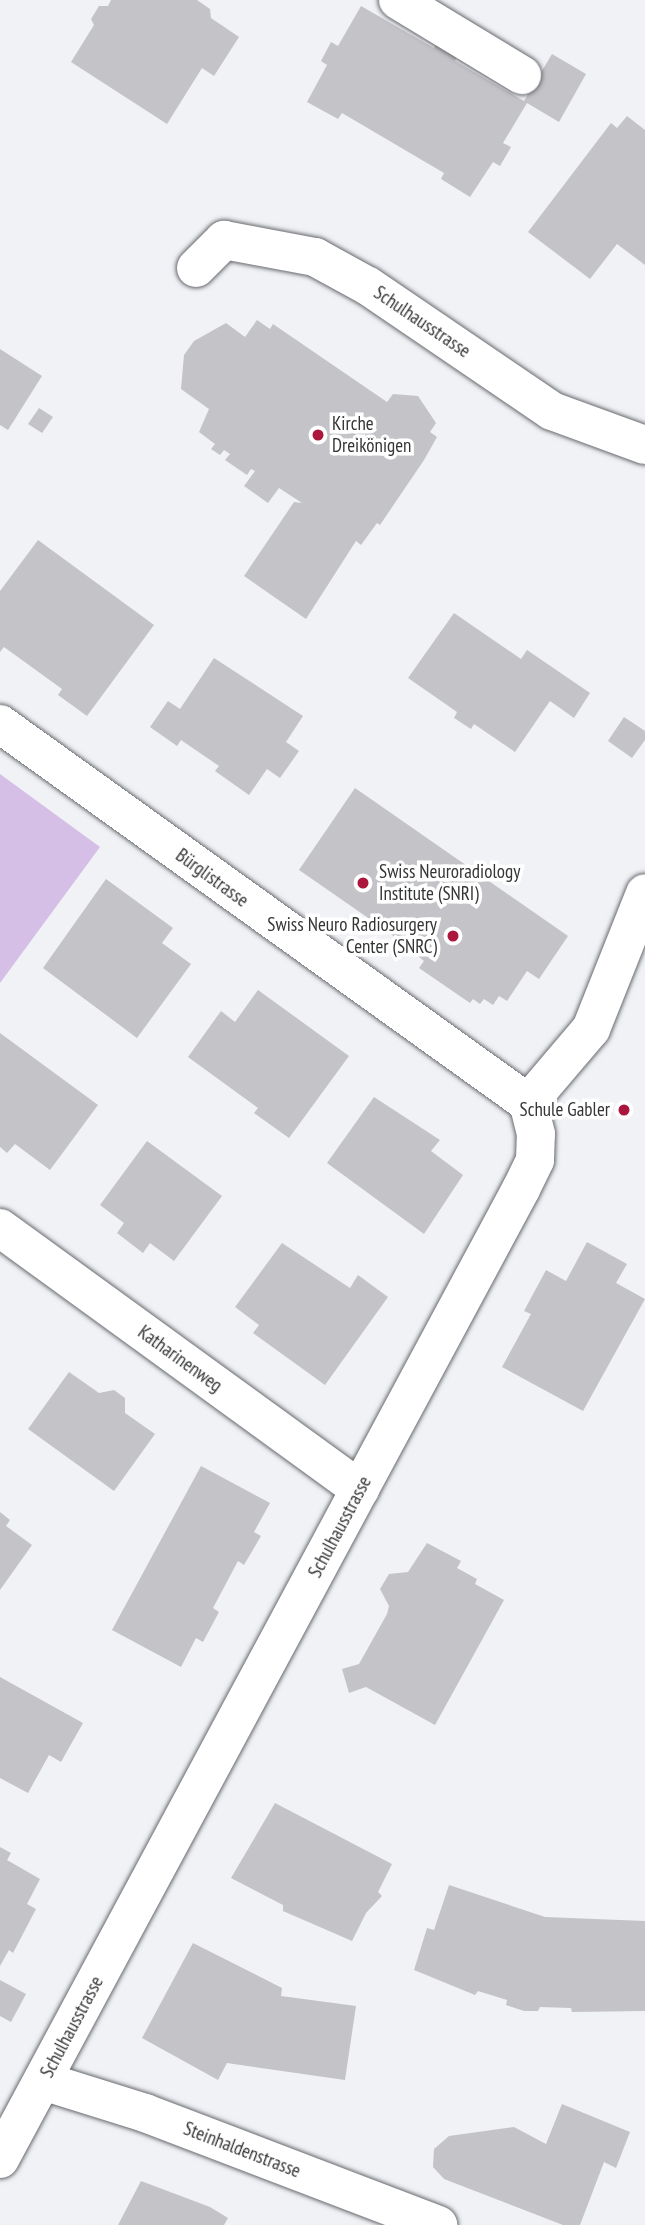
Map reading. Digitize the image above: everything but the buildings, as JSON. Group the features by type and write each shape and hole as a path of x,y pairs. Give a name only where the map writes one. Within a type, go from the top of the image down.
{"street":[{"path":"398,0 522,75"},
{"name":"Schulhausstrasse","path":"196,268 224,240 315,257 368,286 552,411 645,445"},
{"name":"Bürglistrasse","path":"0,724 528,1103"},
{"path":"528,1103 591,1029 645,893"},
{"name":"Schulhausstrasse","path":"0,2160 535,1160 536,1134 528,1103"},
{"name":"Katharinenweg","path":"0,1228 360,1490"},
{"name":"Steinhaldenstrasse","path":"43,2081 145,2113 438,2225"}],"shaded area":[{"path":"0,774 100,847 0,983"}],"place":[{"name":"Kirche Dreikönigen","path":"318,435"},
{"name":"Swiss Neuroradiology Institute (SNRI)","path":"363,883"},
{"name":"Swiss Neuro Radiosurgery Center (SNRC)","path":"453,936"},
{"name":"Schule Gabler","path":"624,1110"}]}
